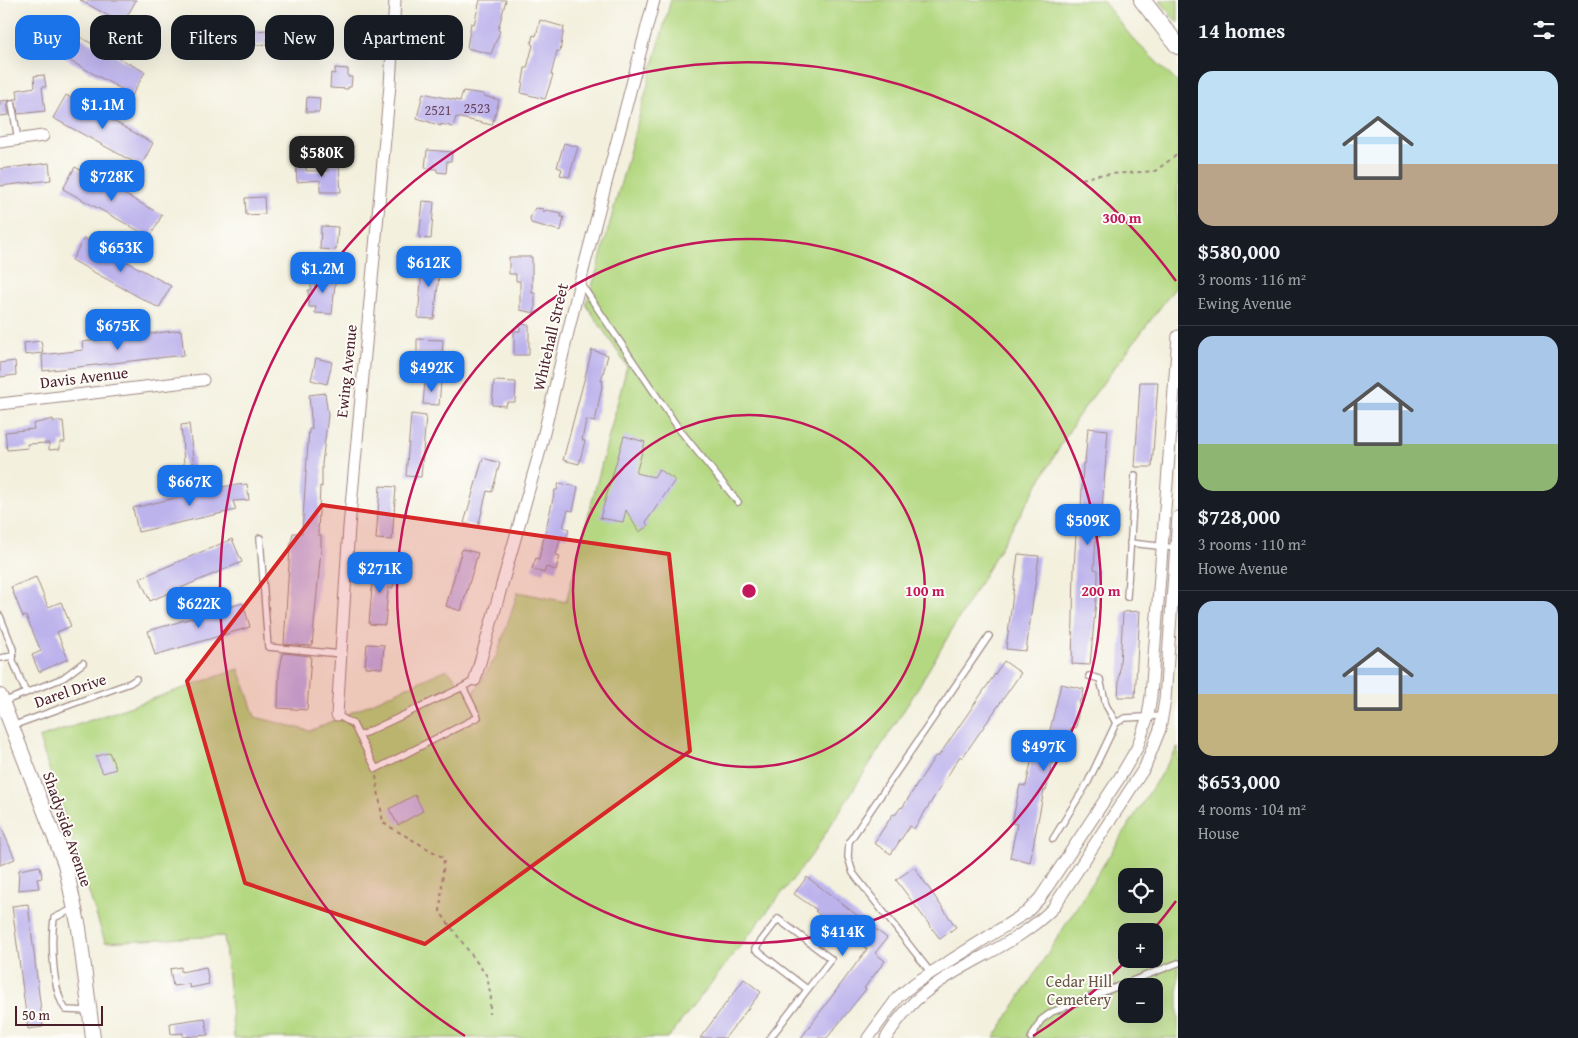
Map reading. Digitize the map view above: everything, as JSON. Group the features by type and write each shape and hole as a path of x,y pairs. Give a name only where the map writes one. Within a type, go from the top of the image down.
{"main road":[{"path":"1142,0 1178,46"}],"street":[{"name":"Ewing Avenue","path":"337,715 350,517 388,114 395,0"},
{"name":"Whitehall Street","path":"475,680 537,463 580,282 654,0"},
{"path":"0,142 43,136"},
{"path":"868,1038 898,997 930,973 1027,912 1040,898 1137,748 1148,716 1178,336"},
{"name":"Davis Avenue","path":"0,404 203,380"},
{"path":"886,1038 911,1005 938,984 1033,926 1053,908 1145,767 1154,747 1162,716 1178,517"},
{"name":"Shadyside Avenue","path":"1,699 65,864 75,908 93,1038"}],"lane":[{"path":"12,104 18,140"},
{"path":"580,282 678,429 738,502"},
{"path":"1127,597 1134,475"},
{"path":"260,538 268,647 341,654"},
{"path":"1130,543 1177,548"},
{"path":"0,616 13,649 12,661 26,693"},
{"path":"938,984 853,873 848,857 849,842 989,636"},
{"path":"0,658 13,656"},
{"path":"1,699 26,693 63,678 83,663"},
{"path":"1089,676 1100,679 1106,704 1116,723"},
{"name":"Darel Drive","path":"12,726 130,683 136,679"},
{"path":"359,736 475,680"},
{"path":"337,715 353,724 376,769 478,717 463,687"},
{"path":"1053,839 1088,782 1116,723 1125,718 1162,716"},
{"path":"75,908 54,918 53,951 60,1002 66,1010 90,1011"},
{"path":"770,1038 831,959 778,919 755,949 807,989"},
{"path":"1032,1038 1041,1020 1052,1012 1178,963"}],"path":[{"path":"1082,179 1097,175 1155,171 1178,154"},
{"path":"376,769 378,794 384,823 444,858 440,912 487,976 491,998 489,1014"}],"highlighted area":[{"path":"322,505 669,554 690,751 425,944 245,883 187,681"}],"green space":[{"path":"671,0 1102,0 1133,39 1178,83 1178,284 1078,416 913,696 811,856 668,1038 234,1038 224,936 105,942 39,738 239,669 255,717 310,731 447,669 472,696 497,655 518,592 566,602 627,366 586,304 596,274"},
{"path":"1159,0 1178,0 1178,23"},
{"name":"Cedar Hill Cemetery","path":"1178,747 1178,1038 994,1038"}],"building":[{"path":"80,0 136,0 128,15 107,15"},
{"path":"480,0 506,0 498,30 500,31 491,54 467,48 471,23 474,24"},
{"path":"540,20 564,27 560,52 557,51 551,75 553,75 545,99 521,93 525,68 527,68 533,45 531,44 533,35 536,36"},
{"path":"265,30 265,44 255,45 255,31"},
{"path":"80,37 90,43 90,60 123,60 145,72 132,95 69,60 80,60"},
{"path":"335,68 348,69 348,77 352,77 351,87 348,87 348,89 330,88 331,73 335,74"},
{"path":"44,75 46,87 42,87 45,111 18,114 16,103 13,99 18,99 17,90 35,87 34,76"},
{"path":"463,91 484,94 484,96 499,100 492,125 456,117 453,127 441,124 441,126 417,118 423,93 460,101"},
{"path":"66,95 153,143 141,166 53,118"},
{"path":"307,97 320,98 319,112 306,112"},
{"path":"10,100 7,104 9,115 0,116 0,101"},
{"path":"564,143 578,147 569,177 560,175 562,169 557,167"},
{"path":"427,150 452,152 451,161 447,161 446,173 437,172 437,169 425,168"},
{"path":"49,163 51,180 0,186 0,169"},
{"path":"328,164 339,164 341,192 320,192 320,180 297,182 296,167 306,167 306,171 328,171"},
{"path":"75,167 162,215 150,237 63,189"},
{"path":"264,197 265,214 246,215 245,198"},
{"path":"423,201 434,202 431,239 419,238"},
{"path":"535,208 543,209 543,212 547,210 561,213 561,217 564,217 561,231 531,223 530,218"},
{"path":"321,226 338,227 336,250 320,249"},
{"path":"84,238 171,286 159,308 72,260"},
{"path":"423,257 441,259 434,319 418,318"},
{"path":"509,257 532,257 532,293 535,293 535,313 520,310 520,281 516,281 516,274 509,274"},
{"path":"318,273 336,274 332,314 315,313 316,307 309,307 308,290 311,290 311,283 317,284"},
{"path":"520,324 529,325 529,355 514,355 514,331 520,331"},
{"path":"181,330 184,355 43,371 42,355 83,350 82,342"},
{"path":"417,339 443,340 442,355 417,354"},
{"path":"41,341 43,353 25,355 24,343"},
{"path":"592,350 608,355 601,381 603,381 595,422 586,420 582,440 585,441 579,464 563,460"},
{"path":"316,358 332,362 327,384 311,380"},
{"path":"15,361 16,375 0,377 0,363"},
{"path":"425,381 441,382 439,405 423,404"},
{"path":"494,381 516,382 515,402 507,402 506,406 492,405"},
{"path":"1140,382 1158,382 1152,467 1135,467"},
{"path":"325,393 328,415 322,464 322,487 320,486 318,535 321,535 321,550 312,646 284,644 290,547 293,533 302,533 309,429 312,429 309,395"},
{"path":"411,414 426,416 421,477 406,476"},
{"path":"53,419 53,422 63,421 65,442 60,442 60,449 49,450 49,443 27,444 28,448 7,450 5,432 34,429 33,424"},
{"path":"189,424 195,475 185,476 181,425"},
{"path":"1088,428 1108,430 1100,537 1096,536 1094,569 1098,570 1098,579 1090,665 1072,664 1076,534 1080,534 1083,463 1085,463"},
{"path":"624,436 645,442 636,473 654,477 659,469 675,480 646,522 648,526 639,532 626,510 623,522 600,518"},
{"path":"483,458 500,463 492,492 487,491 478,527 464,523"},
{"path":"559,483 578,487 573,511 568,510 563,527 569,529 567,537 561,536 556,555 560,556 556,570 546,567 544,573 532,569 536,558 539,559 555,490 557,490"},
{"path":"247,484 249,500 233,501 236,510 138,532 133,508 227,486"},
{"path":"380,486 396,487 392,540 376,539"},
{"path":"232,539 242,562 150,601 140,578"},
{"path":"462,549 478,553 461,611 446,606"},
{"path":"1018,554 1039,556 1026,651 1006,649"},
{"path":"374,564 390,565 389,577 394,578 393,588 388,588 385,625 369,624"},
{"path":"36,577 48,607 61,602 71,626 57,632 68,659 39,672 32,655 41,651 26,616 23,617 11,587"},
{"path":"243,603 250,627 155,655 148,631"},
{"path":"1140,611 1135,697 1118,697 1123,612"},
{"path":"367,644 384,645 382,668 365,667"},
{"path":"283,653 311,656 307,710 278,708 279,674"},
{"path":"1004,661 1021,673 962,758 960,756 914,829 910,826 891,854 874,843 893,814 895,815 902,808 936,755 938,757"},
{"path":"1061,684 1084,689 1082,700 1080,700 1076,728 1071,727 1064,760 1053,758 1046,791 1044,790 1030,862 1010,857 1017,824 1012,823 1020,785 1026,786 1033,753 1044,755"},
{"path":"109,752 116,769 103,773 96,757"},
{"path":"415,795 423,811 398,825 389,809"},
{"path":"0,824 15,859 0,865"},
{"path":"40,866 42,878 37,879 39,888 18,890 19,870"},
{"path":"914,867 956,927 940,939 896,880"},
{"path":"807,877 887,938 875,953 885,961 864,988 866,989 827,1038 801,1038 867,949 823,918 815,911 817,910 794,894"},
{"path":"28,904 43,1027 28,1029 12,906"},
{"path":"181,967 181,972 206,967 209,984 190,988 189,984 173,986 170,969"},
{"path":"744,979 761,992 725,1038 700,1038"},
{"path":"205,1018 208,1035 183,1037 183,1033 171,1034 170,1023"}]}
